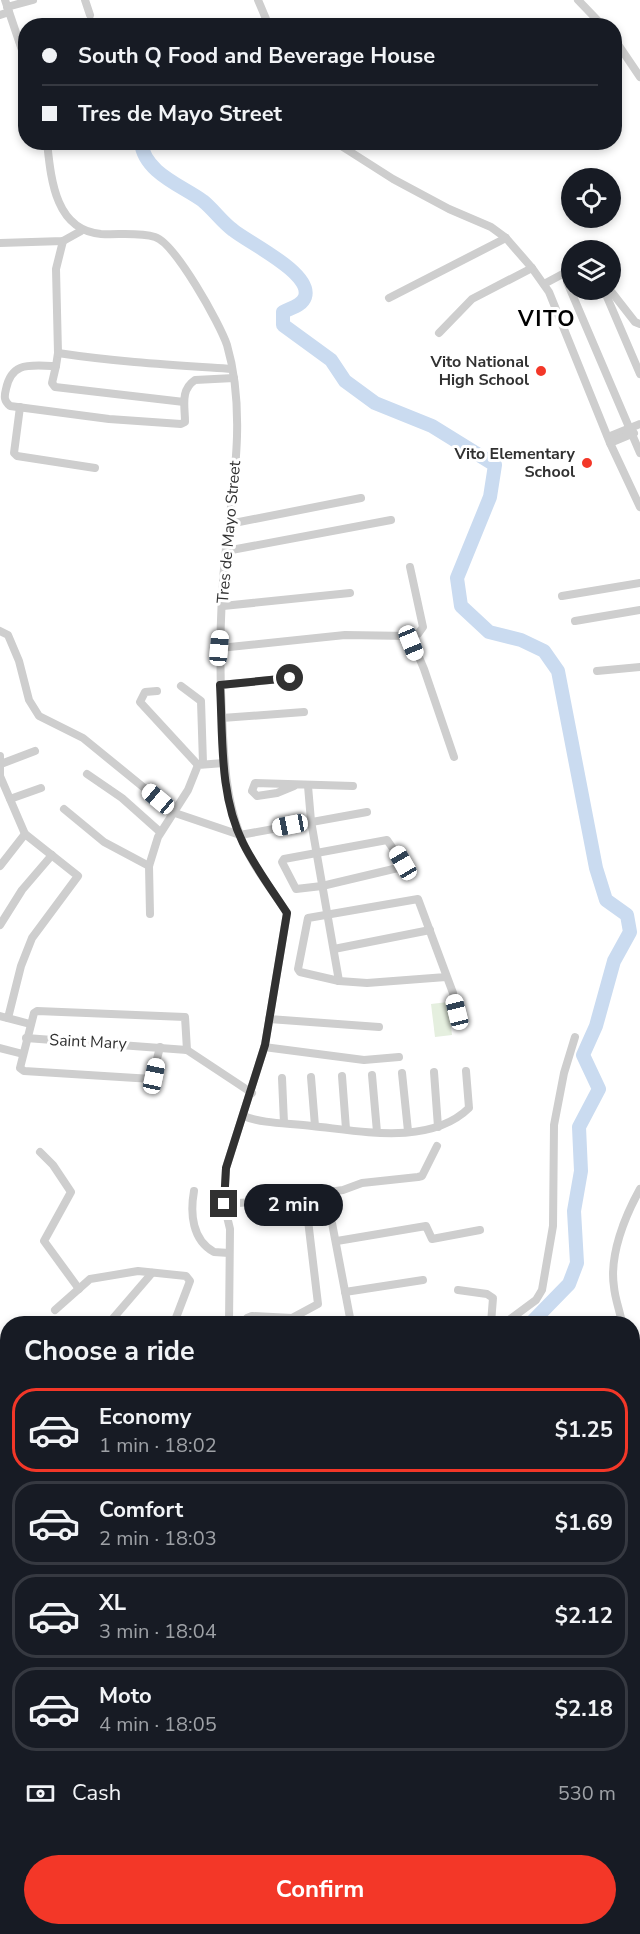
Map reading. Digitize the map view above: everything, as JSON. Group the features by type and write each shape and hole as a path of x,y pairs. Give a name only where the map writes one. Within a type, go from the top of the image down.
{"street":[{"path":"0,15 7,6 33,0"},
{"path":"85,0 90,15"},
{"path":"258,0 266,18"},
{"path":"578,0 595,18"},
{"path":"7,6 18,38"},
{"path":"622,50 640,76"},
{"path":"0,243 63,241 81,231 65,216 51,182 48,150"},
{"path":"348,150 393,179 449,209 491,227 506,238 532,268 544,284 609,440 640,507"},
{"name":"Tres de Mayo Street","path":"81,231 150,236 163,241 199,289 226,343 233,374 236,474 226,550 219,648 224,763 240,835 287,913 264,1047 248,1091 243,1116 226,1168 224,1204 230,1229 229,1316"},
{"path":"389,298 506,238"},
{"path":"63,241 56,269 58,353 52,383 55,387 184,402"},
{"path":"439,333 472,300 532,268"},
{"path":"544,284 561,275"},
{"path":"575,300 633,431 640,453"},
{"path":"608,300 640,374"},
{"path":"618,300 635,322 640,324"},
{"path":"58,353 125,363 178,364 233,374"},
{"path":"56,366 25,364 14,370 4,398 10,406 109,419 181,424 185,422 186,390 195,380 233,374"},
{"path":"20,407 15,453 17,456 95,468"},
{"path":"609,440 633,431 640,424"},
{"path":"229,524 361,498"},
{"path":"226,550 391,520"},
{"path":"219,648 345,635 410,636 418,634 423,627 410,567"},
{"path":"562,596 640,583"},
{"path":"223,606 350,593"},
{"path":"575,621 640,610"},
{"path":"0,631 8,635 19,661 29,700 39,716 83,738 175,813 240,835 367,812"},
{"path":"410,636 454,756"},
{"path":"597,671 640,667"},
{"path":"220,685 290,678"},
{"path":"150,914 149,866 159,831 175,813 200,764 201,701 181,686"},
{"path":"157,691 145,692 140,702 200,764 224,763"},
{"path":"222,718 303,712"},
{"path":"30,1024 4,1017 32,938 78,877 25,834 0,776 1,760 35,751"},
{"path":"87,774 122,798 159,831"},
{"path":"294,786 352,786"},
{"path":"308,786 310,821 339,981"},
{"path":"10,799 41,788"},
{"path":"64,809 104,842 149,866"},
{"path":"0,866 25,834"},
{"path":"389,840 403,863 402,867 322,886 295,888 282,862 284,859 317,855 389,840"},
{"path":"0,925 22,890 52,855"},
{"path":"446,977 366,983 339,981 298,969 308,918 417,898 446,977 457,1012 457,1022"},
{"path":"334,949 430,930"},
{"path":"160,1047 152,1080 24,1071 20,1068 30,1024 34,1013 38,1011 185,1017 188,1050"},
{"path":"269,1019 379,1027"},
{"path":"514,1316 536,1300 542,1290 553,1226 554,1125 564,1073 575,1037"},
{"name":"Saint Mary","path":"26,1038 188,1050 248,1091"},
{"path":"264,1047 364,1060 399,1057"},
{"path":"0,1048 22,1054"},
{"path":"243,1116 253,1120 377,1132 438,1127 461,1116 469,1108 466,1071"},
{"path":"434,1072 438,1127"},
{"path":"402,1074 408,1131"},
{"path":"372,1075 377,1132"},
{"path":"342,1076 346,1129"},
{"path":"312,1077 315,1126"},
{"path":"282,1078 284,1123"},
{"path":"224,1204 343,1190 362,1183 422,1176 437,1146"},
{"path":"40,1152 53,1165 71,1192 44,1241 79,1289"},
{"path":"620,1316 613,1285 615,1260 628,1212 640,1189"},
{"path":"194,1191 192,1220 199,1238 214,1252 229,1252"},
{"path":"295,1316 318,1304 305,1195"},
{"path":"309,1220 327,1218 332,1223 350,1316"},
{"path":"337,1241 426,1226 432,1239 480,1230"},
{"path":"56,1310 90,1279 138,1271 186,1275 190,1281 179,1316"},
{"path":"116,1316 152,1273"},
{"path":"345,1292 423,1280"},
{"path":"458,1290 487,1294 493,1298 492,1316"}],"green space":[{"path":"448,1002 452,1035 435,1037 431,1004"}],"waterway":[{"path":"143,150 149,162 166,178 203,201 229,227 277,259 299,278 305,288 305,297 299,305 283,312 283,325 331,360 345,381 375,403 432,426 495,465 490,497 457,578 461,606 489,632 521,640 544,651 558,671 596,868 606,900 627,915 630,932 614,961 596,1026 583,1055 599,1089 579,1127 581,1171 574,1211 577,1263 569,1284 538,1316"}],"place":[{"name":"Vito National High School","path":"541,371"},
{"name":"Vito Elementary School","path":"587,463"}],"district":[{"name":"VITO","path":"547,319"}],"route":[{"path":"224,1204 226,1168 252,1093 265,1045 287,913 243,843 234,817 224,775 220,685 290,678"}]}
